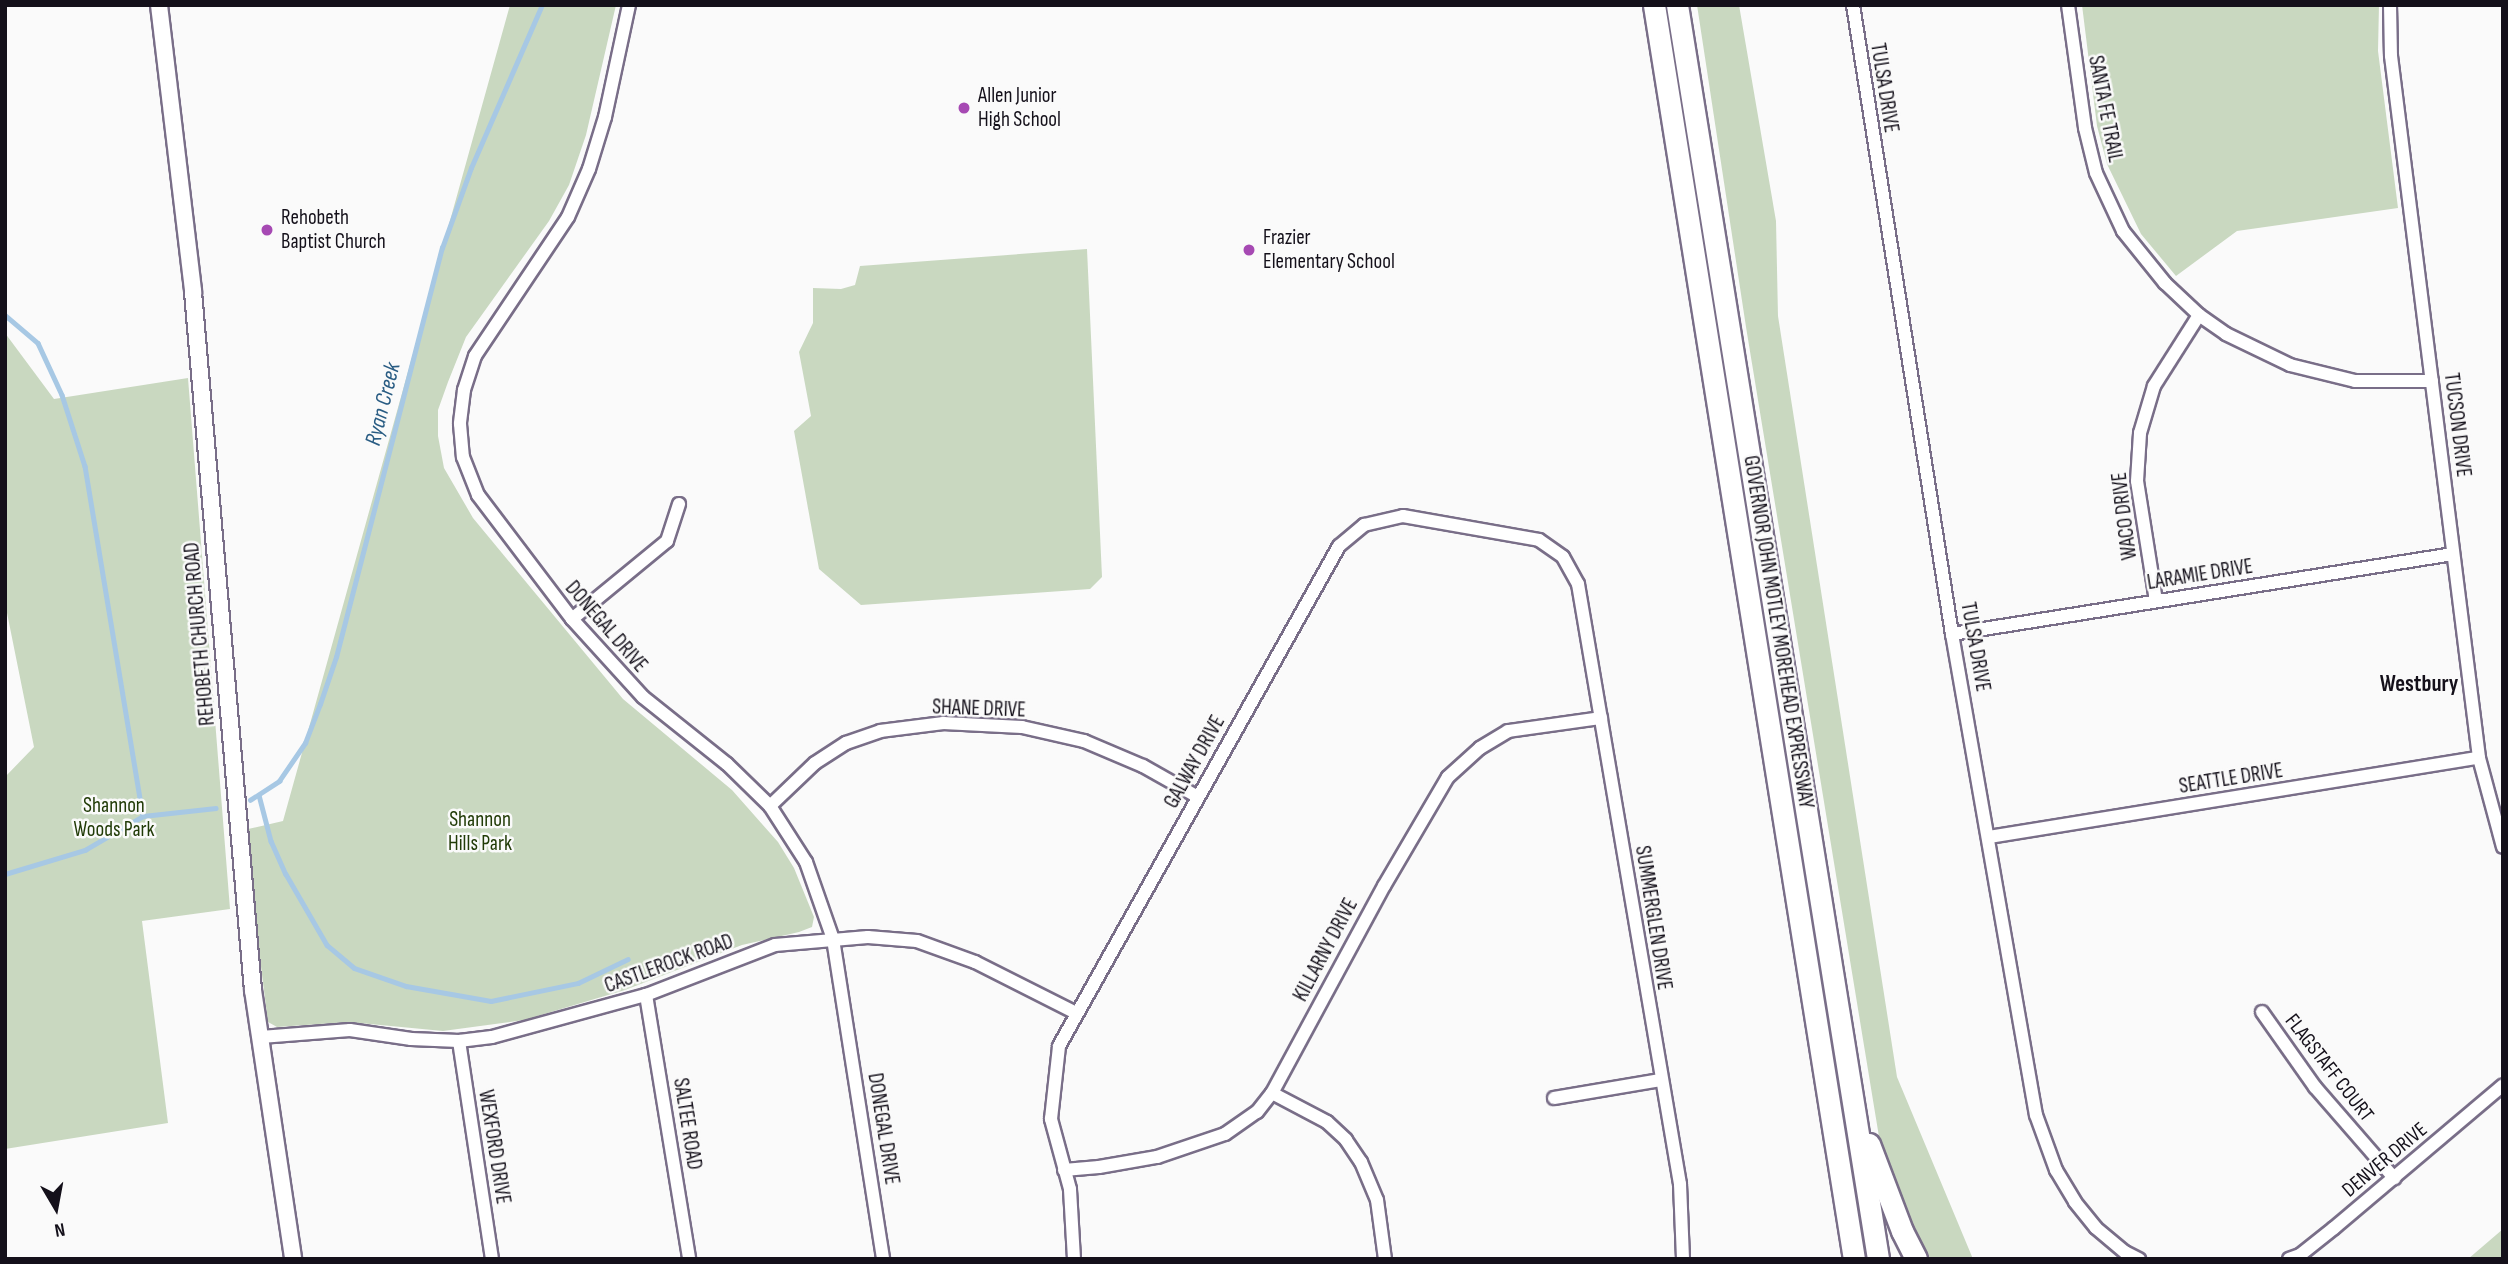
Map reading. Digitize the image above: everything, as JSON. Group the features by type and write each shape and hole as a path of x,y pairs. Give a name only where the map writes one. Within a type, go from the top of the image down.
{"highway":[{"name":"GOVERNOR JOHN MOTLEY MOREHEAD EXPRESSWAY","path":"1654,5 1854,1259"},
{"name":"GOVERNOR JOHN MOTLEY MOREHEAD EXPRESSWAY","path":"1677,5 1878,1259"},
{"path":"1856,1123 1874,1152 1902,1231 1916,1259"},
{"path":"1839,1164 1843,1259"}],"street":[{"name":"REHOBETH CHURCH ROAD","path":"159,5 193,288 227,714 253,990 293,1259"},
{"name":"DONEGAL DRIVE","path":"629,5 605,117 589,169 568,217 475,356 464,390 460,424 463,457 478,495 572,619 643,697 727,764 770,806 806,862 833,939 883,1259"},
{"name":"TULSA DRIVE","path":"1853,5 1952,634 2036,1115 2056,1170 2075,1202 2096,1227 2125,1252 2139,1259"},
{"name":"SANTA FE TRAIL","path":"2068,5 2084,128 2104,193 2123,231 2150,268 2199,315 2226,334 2290,365 2355,381 2432,381"},
{"name":"TUCSON DRIVE","path":"2390,5 2391,56 2479,758 2503,847"},
{"name":"WACO DRIVE","path":"2156,601 2137,481 2140,433 2154,386 2199,315"},
{"path":"572,619 667,541 679,504"},
{"name":"GALWAY DRIVE","path":"1074,1259 1070,1189 1051,1119 1051,1099 1059,1046 1339,546 1364,526 1403,516 1539,540 1563,557 1578,584"},
{"name":"LARAMIE DRIVE","path":"1952,634 2453,554"},
{"name":"SUMMERGLEN DRIVE","path":"1578,584 1680,1184 1683,1259"},
{"name":"KILLARNY DRIVE","path":"1064,1170 1157,1157 1224,1134 1257,1112 1272,1093 1384,886 1448,777 1480,748 1508,731 1601,718"},
{"name":"SHANE DRIVE","path":"770,806 815,763 846,743 880,731 943,723 1022,727 1084,741 1143,766 1198,797"},
{"name":"SEATTLE DRIVE","path":"1989,836 2479,758"},
{"name":"CASTLEROCK ROAD","path":"261,1037 350,1030 411,1039 459,1041 504,1034 646,995 775,945 868,937 917,941 975,962 1076,1013"},
{"name":"SALTEE ROAD","path":"646,995 689,1259"},
{"name":"FLAGSTAFF COURT","path":"2262,1012 2315,1087 2394,1178"},
{"name":"WEXFORD DRIVE","path":"459,1041 492,1259"},
{"path":"1554,1098 1661,1080"},
{"name":"DENVER DRIVE","path":"2289,1259 2300,1255 2503,1085"},
{"path":"1272,1093 1327,1122 1346,1140 1361,1162 1377,1200 1385,1259"}],"green space":[{"name":"Shannon Hills Park","path":"510,5 616,5 586,135 569,185 549,221 466,337 448,382 438,410 438,436 444,468 473,518 623,699 732,790 778,842 794,868 814,917 812,927 742,945 625,990 524,1020 443,1031 349,1022 277,1027 268,1022 253,904 248,829 283,821"},
{"path":"1697,5 1739,5 1776,221 1778,316 1897,1077 1973,1259 1927,1259 1914,1238 1881,1149 1746,327"},
{"path":"2082,5 2379,5 2378,51 2398,208 2237,231 2176,276 2141,234 2107,164 2097,126"},
{"path":"1087,249 1102,577 1090,589 861,605 819,569 794,431 811,416 799,352 813,323 813,288 841,289 855,285 860,266"},
{"name":"Shannon Woods Park","path":"5,333 54,399 188,378 230,909 142,921 168,1123 5,1149 5,777 34,747 5,603"},
{"path":"2503,1229 2503,1259 2468,1259"}],"waterway":[{"name":"Ryan Creek","path":"250,800 279,781 305,743 320,704 336,657 442,248 471,168 542,5"},
{"path":"5,315 38,343 62,395 85,466 143,816"},
{"path":"259,795 271,841 286,874 327,945 354,968 406,986 491,1001 578,983 628,959"},
{"name":"Ryan Creek","path":"5,874 85,850 143,816 216,808"}],"place":[{"name":"Allen Junior High School","path":"964,108"},
{"name":"Rehobeth Baptist Church","path":"267,230"},
{"name":"Frazier Elementary School","path":"1249,250"}],"district":[{"name":"Westbury","path":"2419,684"}]}
